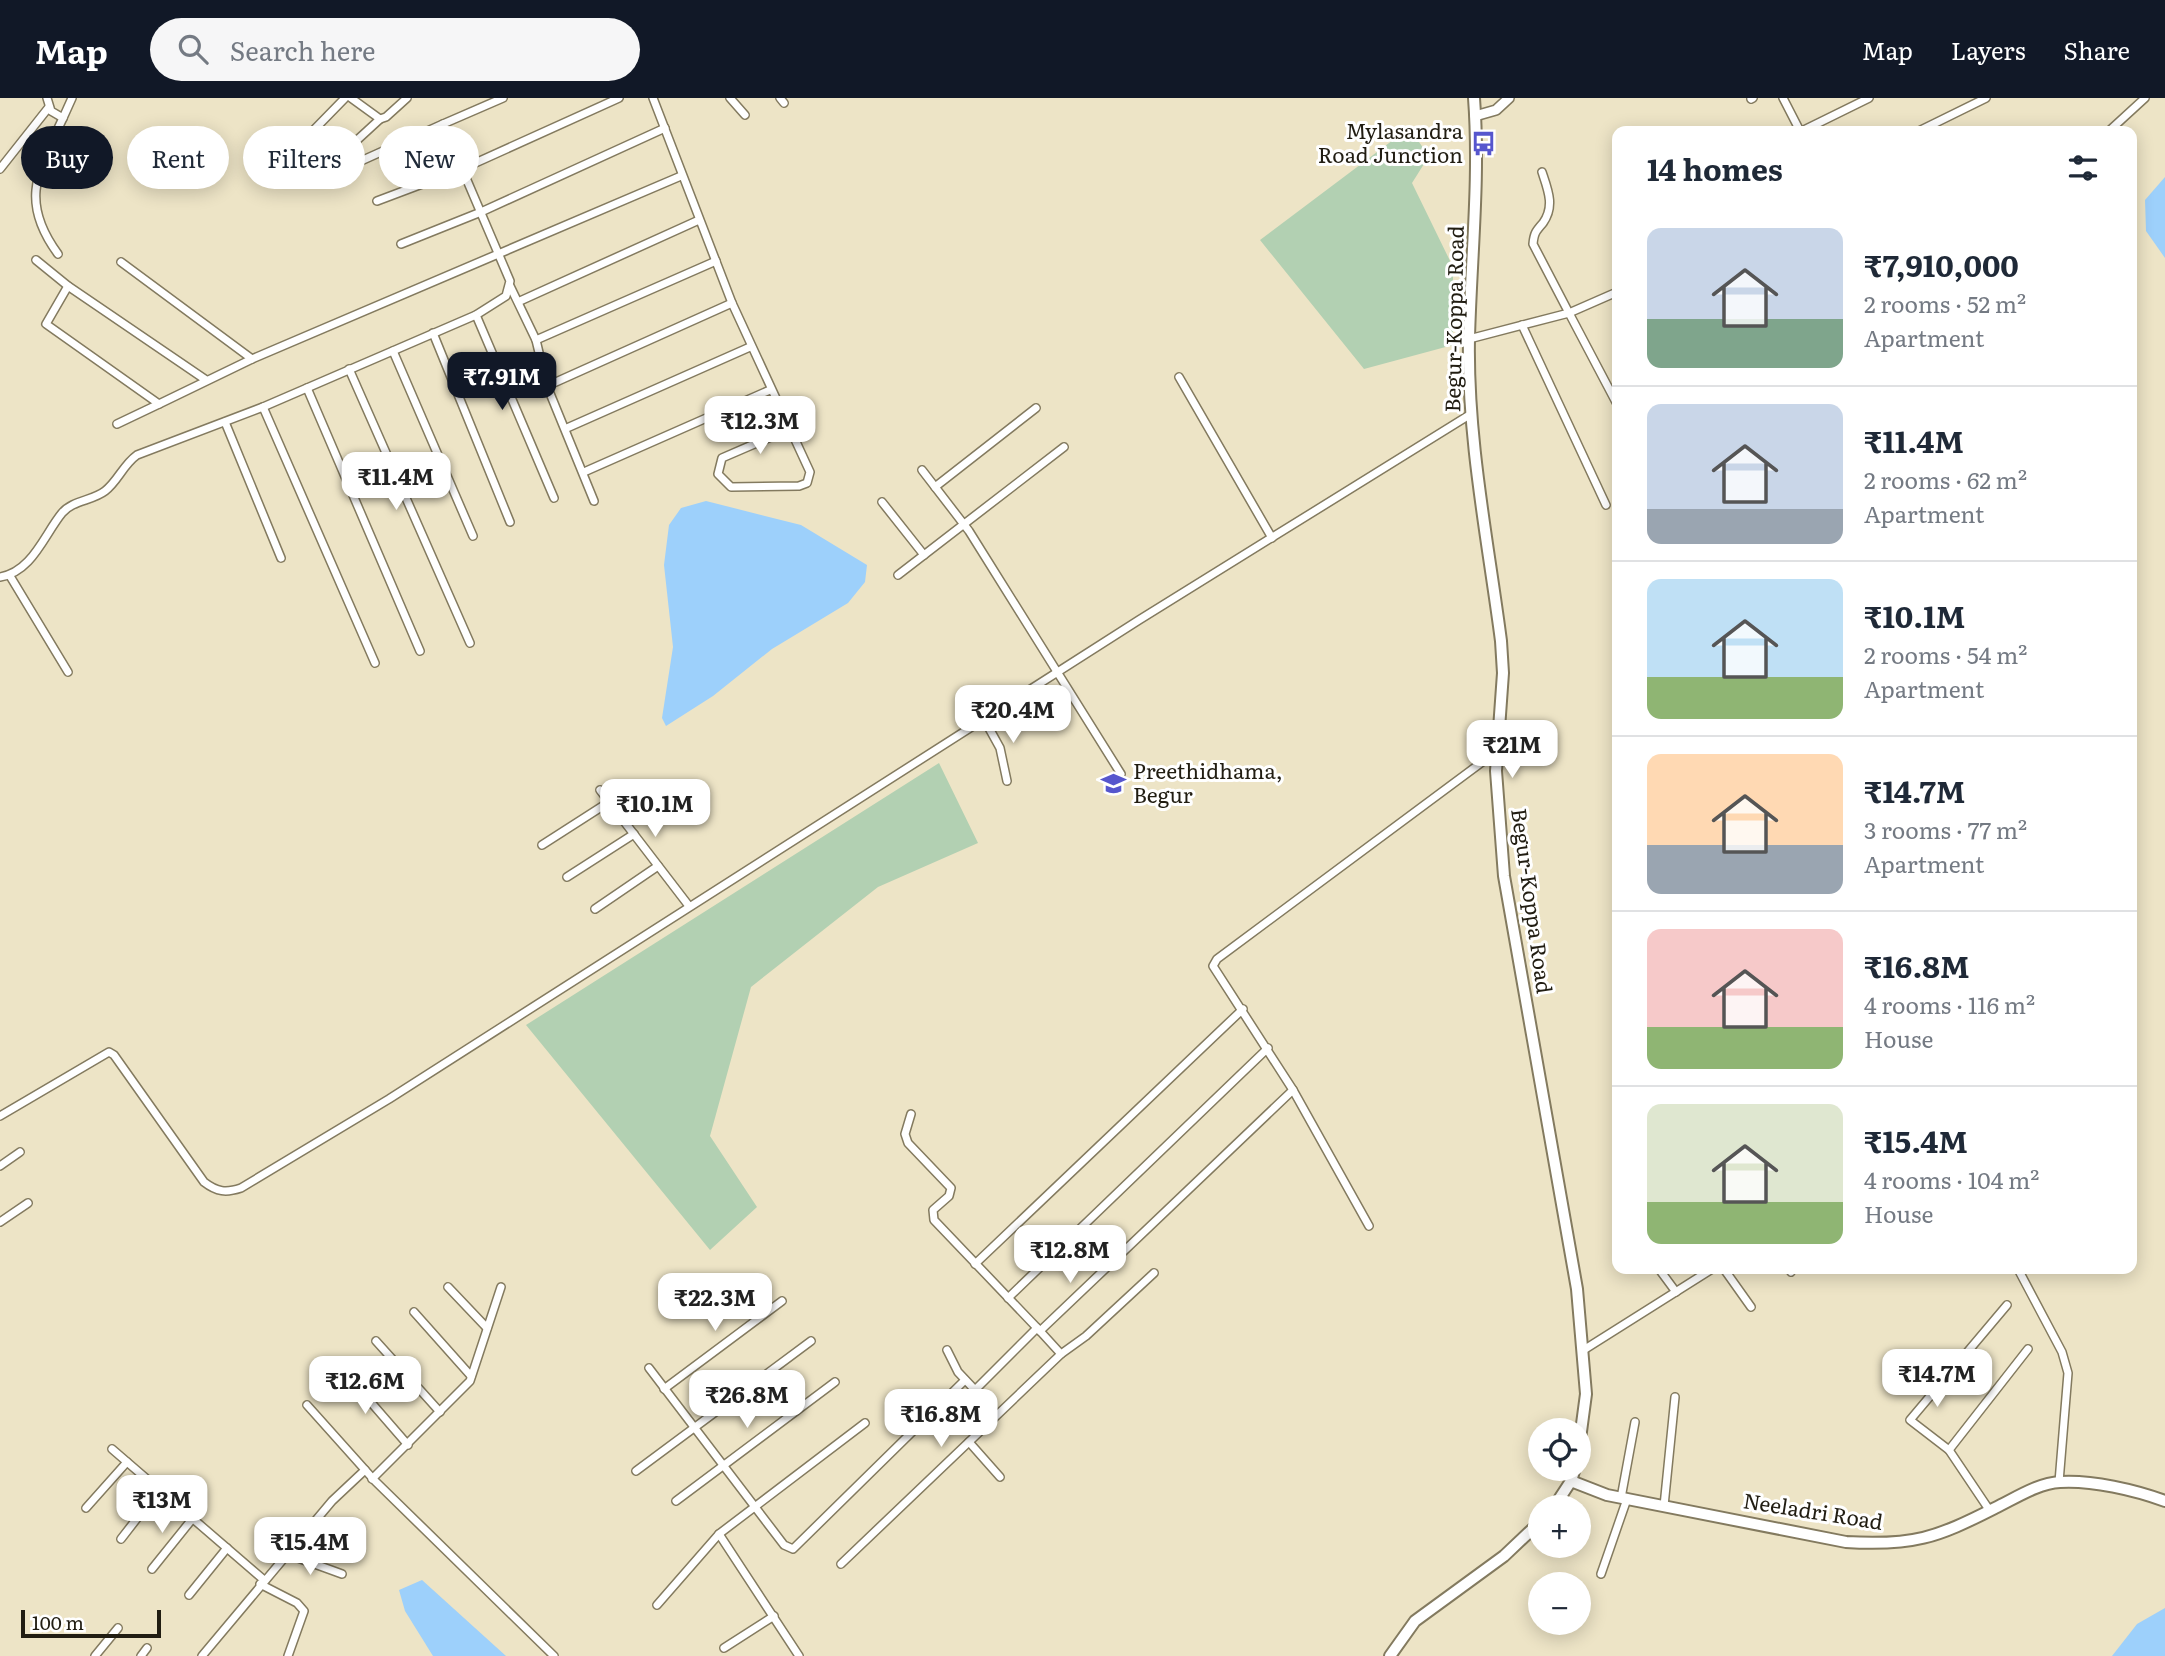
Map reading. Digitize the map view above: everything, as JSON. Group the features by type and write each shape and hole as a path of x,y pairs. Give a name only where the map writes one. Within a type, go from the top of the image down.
{"main road":[{"name":"Begur-Koppa Road","path":"1474,98 1476,211 1469,338 1471,414 1501,641 1503,673 1497,751 1504,876 1577,1289 1586,1394 1583,1418"},
{"name":"Neeladri Road","path":"1571,1481 1624,1499 1846,1542 1886,1544 1922,1540 2036,1489 2059,1482 2135,1490 2165,1501"},
{"path":"1562,1495 1571,1481"},
{"path":"1390,1656 1415,1621 1504,1556 1528,1533"}],"street":[{"path":"58,254 40,225 34,195 36,176 72,98"},
{"path":"319,126 350,98 380,119"},
{"path":"407,98 343,153 346,164 352,165 492,100 503,98"},
{"path":"479,161 620,98"},
{"path":"653,98 681,176 750,347 810,472 807,483 799,486 732,487 718,474 722,458 789,429"},
{"path":"730,98 745,114"},
{"path":"1475,116 1496,110 1509,98"},
{"path":"1783,98 1798,126"},
{"path":"1811,126 1869,98"},
{"path":"1929,126 1986,98"},
{"path":"2114,126 2145,98"},
{"path":"0,169 48,102 62,118"},
{"path":"401,244 481,212 665,128"},
{"path":"1542,172 1550,195 1550,208 1545,220 1534,233 1533,244 1612,395"},
{"path":"117,424 252,359 500,256 681,176"},
{"path":"377,201 409,189"},
{"path":"471,189 510,286 520,301 536,340 547,386 567,428 594,501"},
{"path":"520,301 699,220"},
{"path":"36,260 68,286 74,287 206,380"},
{"path":"536,340 716,261"},
{"path":"121,262 252,359"},
{"path":"68,286 46,324 159,404"},
{"path":"0,578 10,576 36,553 62,513 105,491 130,460 263,407 476,316 501,301 510,286"},
{"path":"1469,338 1569,313 1612,294"},
{"path":"547,386 732,303"},
{"path":"476,316 554,498"},
{"path":"1522,326 1606,505"},
{"path":"433,333 510,522"},
{"path":"567,428 750,347"},
{"path":"393,351 473,536"},
{"path":"349,369 470,643"},
{"path":"1179,377 1272,538"},
{"path":"307,388 420,651"},
{"path":"584,472 770,390"},
{"path":"263,407 375,663"},
{"path":"935,486 1036,408"},
{"path":"0,1116 108,1052 114,1055 204,1182 215,1190 229,1192 241,1188 420,1079 984,719 1471,414"},
{"path":"225,422 281,558"},
{"path":"898,575 1064,447"},
{"path":"922,470 964,523 1122,774"},
{"path":"882,502 924,555"},
{"path":"10,576 68,672"},
{"path":"984,719 1000,748 1007,780"},
{"path":"1369,1226 1268,1048 1213,969 1217,959 1497,751"},
{"path":"600,790 689,906"},
{"path":"542,845 609,802"},
{"path":"567,877 634,834"},
{"path":"594,909 658,866"},
{"path":"975,1264 1243,1009"},
{"path":"1008,1298 1268,1048"},
{"path":"947,1350 958,1372 975,1390 1293,1090"},
{"path":"911,1114 905,1134 908,1143 951,1188 949,1196 933,1210 934,1220 1061,1354"},
{"path":"0,1166 20,1152"},
{"path":"0,1222 28,1203"},
{"path":"841,1564 1061,1354 1086,1336 1154,1273"},
{"path":"1663,1274 1676,1292"},
{"path":"1583,1352 1704,1274"},
{"path":"1728,1274 1751,1307"},
{"path":"2021,1274 2062,1352 2068,1373 2059,1482"},
{"path":"449,1287 487,1328"},
{"path":"372,1479 440,1412 471,1376 501,1287"},
{"path":"664,1389 782,1301"},
{"path":"1990,1511 1949,1450 1910,1420 2007,1305"},
{"path":"414,1312 471,1376"},
{"path":"376,1340 440,1412"},
{"path":"636,1471 811,1340"},
{"path":"1949,1450 2028,1349"},
{"path":"649,1368 784,1545 793,1549 965,1380"},
{"path":"342,1369 408,1445"},
{"path":"676,1501 835,1382"},
{"path":"1664,1506 1675,1397"},
{"path":"307,1405 372,1479 554,1656"},
{"path":"1601,1574 1624,1499 1635,1422"},
{"path":"657,1605 719,1534 865,1423"},
{"path":"969,1442 1000,1477"},
{"path":"112,1449 227,1548 262,1582 297,1603 304,1611 288,1656"},
{"path":"86,1508 127,1462"},
{"path":"202,1656 332,1500 365,1470"},
{"path":"121,1539 159,1490"},
{"path":"152,1569 192,1518"},
{"path":"719,1534 800,1656"},
{"path":"189,1595 227,1548"},
{"path":"287,1554 342,1574"},
{"path":"724,1648 774,1616"},
{"path":"95,1656 118,1628"},
{"path":"141,1656 147,1648"}],"green space":[{"path":"1409,128 1429,156 1412,183 1453,267 1453,345 1364,369 1260,240"},
{"path":"939,763 978,843 878,887 751,987 710,1136 757,1207 710,1250 526,1025"}],"water":[{"path":"2165,177 2165,258 2146,231 2145,200"},
{"path":"706,501 801,525 867,565 865,582 848,603 772,649 713,696 666,726 662,718 673,647 664,565 669,525 681,508"},
{"path":"422,1580 506,1656 433,1656 405,1611 399,1590"},
{"path":"2165,1608 2165,1656 2112,1656 2137,1624"}],"place":[{"name":"Mylasandra Road Junction","path":"1483,144"},
{"name":"Preethidhama, Begur","path":"1113,784"}]}
